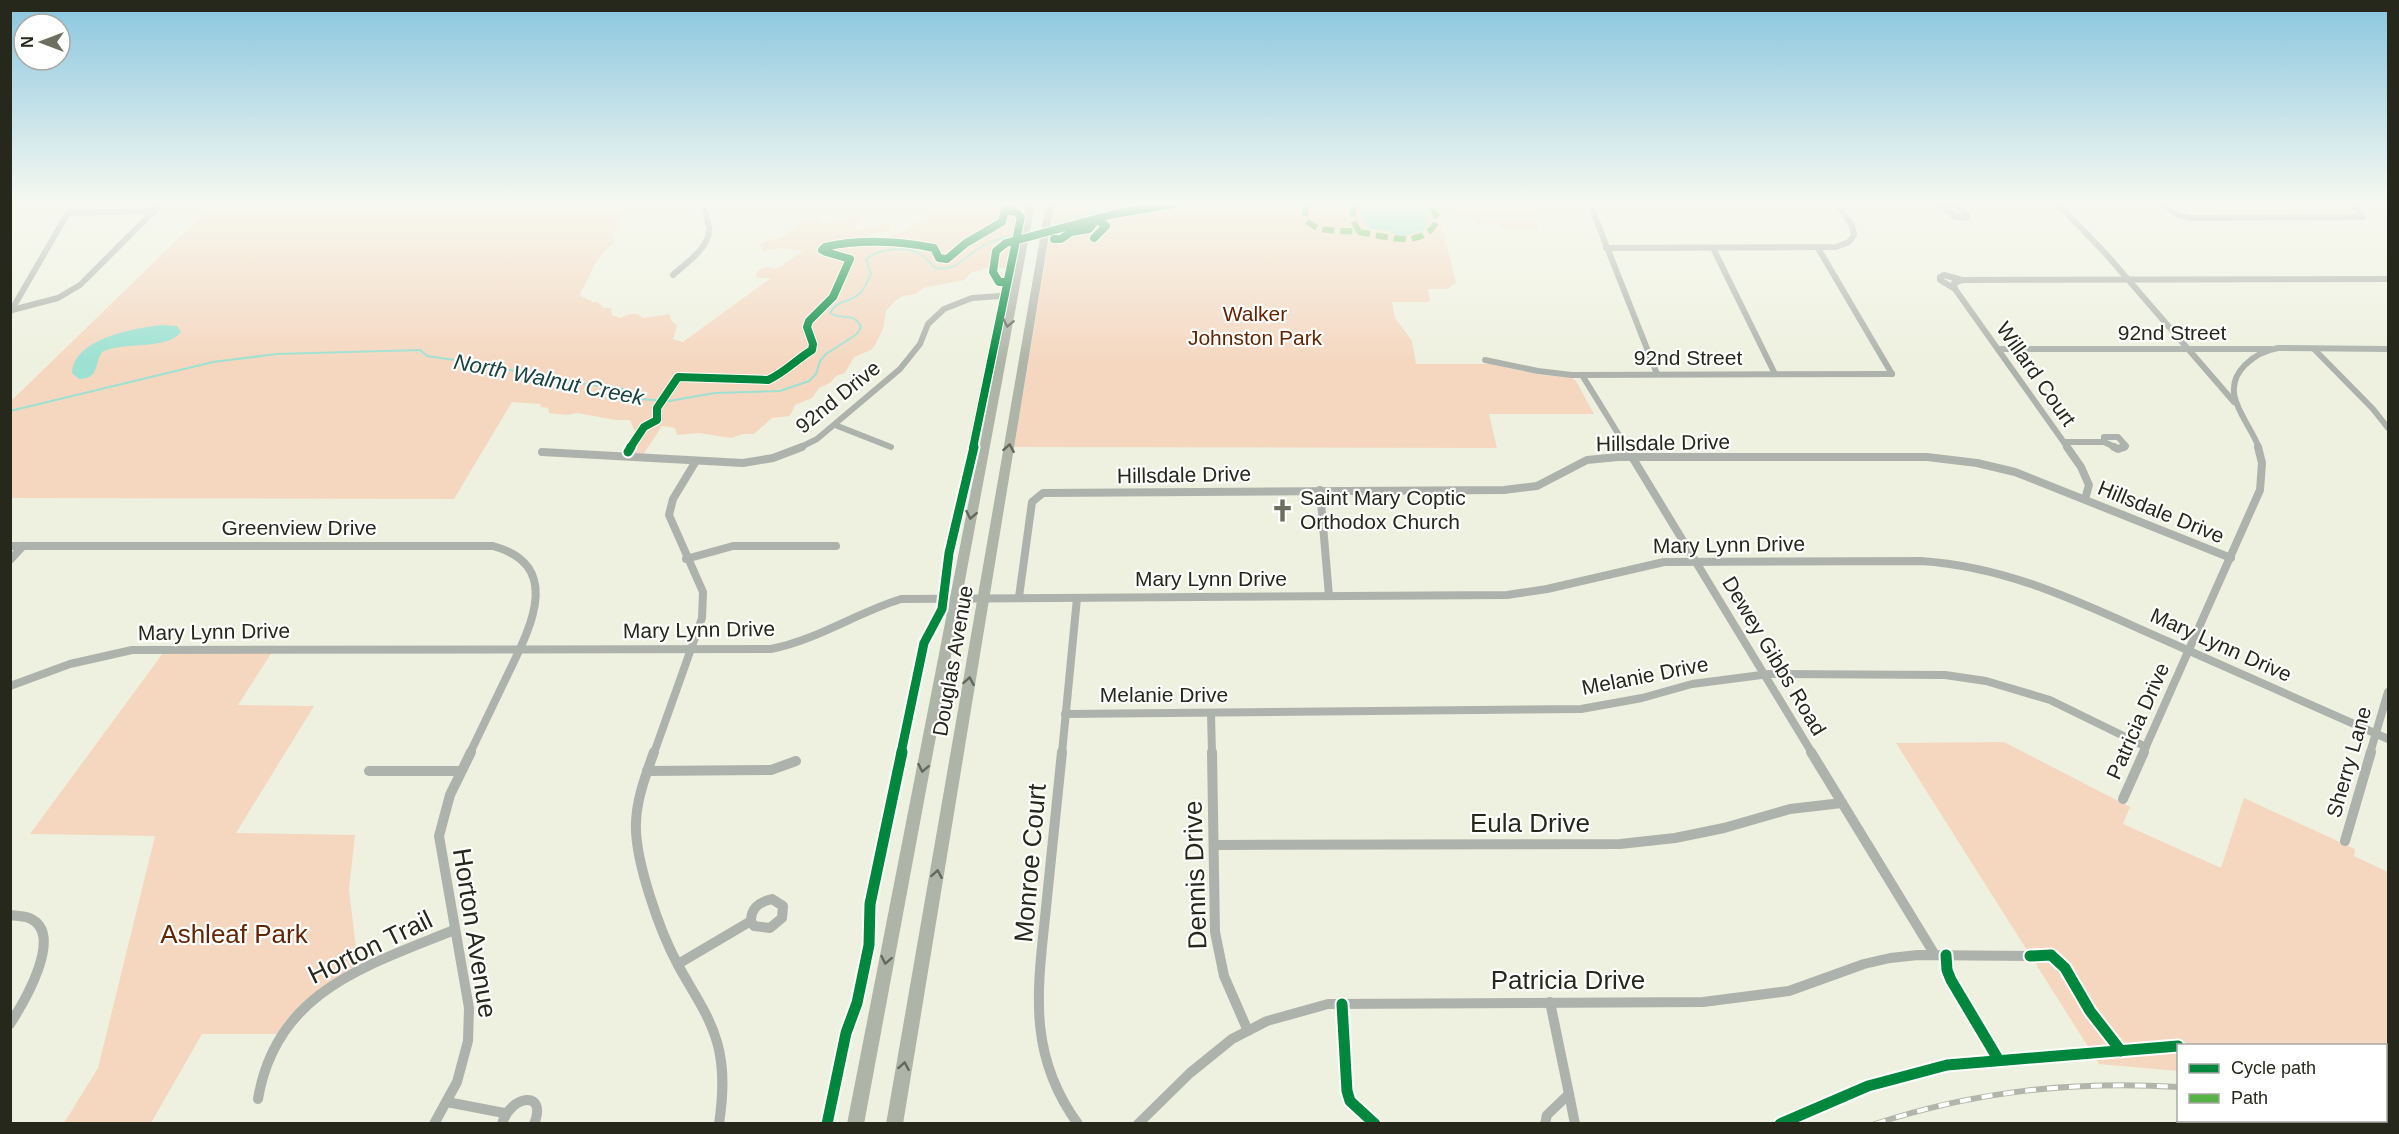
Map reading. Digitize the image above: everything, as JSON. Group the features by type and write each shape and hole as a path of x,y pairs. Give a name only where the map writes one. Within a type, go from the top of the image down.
{"main road":[{"name":"Douglas Avenue","path":"855,1124 1021,257"},
{"name":"Douglas Avenue","path":"894,1124 1041,257"}],"street":[{"path":"11,311 42,257"},
{"path":"11,311 58,298 80,285 108,257"},
{"path":"673,275 690,257"},
{"path":"1610,257 1657,374"},
{"path":"1717,257 1775,374"},
{"name":"92nd Street","path":"1485,360 1538,371 1582,375 1892,374 1823,257"},
{"name":"Patricia Drive","path":"2107,257 2234,402 2258,443 2262,475 2260,490 2231,558 2122,799"},
{"name":"Willard Court","path":"1963,280 1944,275 1940,277 1940,280 1955,289 2088,478 2089,485 2085,499"},
{"path":"1955,289 1954,283 1963,280 2388,279"},
{"name":"92nd Drive","path":"542,452 743,463 773,458 809,444 835,425 900,369 920,344 928,324 944,309 972,298 1014,295"},
{"path":"2234,402 2234,383 2241,368 2252,358 2274,349 2388,348"},
{"name":"92nd Street","path":"1998,349 2274,349"},
{"path":"2314,349 2373,409 2388,428"},
{"name":"Dewey Gibbs Road","path":"1582,375 1935,955"},
{"path":"835,425 891,447"},
{"path":"2064,442 2104,442"},
{"name":"Hillsdale Drive","path":"1019,597 1032,502 1038,495 1048,493 1519,489 1552,479 1574,465 1587,460 1631,457 1927,457 1958,460 2012,471 2231,558"},
{"path":"696,461 673,500 669,515 686,559 703,592 702,618 636,805 634,840 639,864 678,964 703,1008 718,1043 723,1085 719,1124"},
{"path":"1320,490 1329,596"},
{"name":"Greenview Drive","path":"10,546 493,546 511,551 528,566 535,581 537,598 533,617"},
{"path":"10,561 23,546"},
{"path":"686,559 733,546 836,546"},
{"name":"Mary Lynn Drive","path":"10,686 95,656 132,650 781,648 802,643 882,604 901,599 1528,593 1557,588 1633,566 1664,562 1921,561 1974,566 2038,584 2388,739"},
{"name":"Monroe Court","path":"1077,598 1037,1003 1040,1042 1045,1061 1056,1087 1078,1124"},
{"name":"Horton Avenue","path":"434,1124 447,1102 465,1061 470,1033 469,1008 439,836 450,795 533,617"},
{"name":"Melanie Drive","path":"1065,714 1581,709 1642,698 1692,684 1764,675 1945,675 1986,681 2050,700 2146,747"},
{"name":"Sherry Lane","path":"2345,842 2388,692"},
{"name":"Dennis Drive","path":"1212,713 1215,932 1220,962 1248,1031"},
{"path":"647,771 771,770 796,761"},
{"path":"369,771 461,771"},
{"name":"Eula Drive","path":"1214,845 1620,844 1675,838 1725,828 1790,808 1842,803"},
{"path":"10,915 30,916 38,922 43,938 42,958 35,981 10,1024"},
{"path":"678,964 751,921"},
{"name":"Horton Trail","path":"258,1099 266,1064 281,1034 309,1000 340,980 454,930"},
{"name":"Patricia Drive","path":"1138,1124 1205,1059 1248,1031 1276,1018 1328,1004 1703,1002 1758,996 1807,985 1864,964 1890,958 1935,955 2030,956"},
{"path":"1550,1002 1575,1124"},
{"path":"1545,1124 1547,1115 1569,1094"},
{"path":"447,1102 503,1118 517,1101 530,1099 539,1108 534,1124"}],"green space":[{"path":"159,257 600,257 579,295 598,302 604,308 611,308 612,315 621,318 632,314 638,314 643,318 670,314 671,320 677,326 673,339 683,342 771,278 757,278 756,274 761,269 778,268 794,257 1017,257 1015,268 983,268 972,272 964,280 923,288 916,294 903,296 896,300 886,311 883,329 871,350 854,357 845,373 836,376 830,383 819,388 812,398 795,405 790,416 772,418 754,434 743,434 731,438 699,433 677,435 675,428 662,426 641,458 620,457 635,432 630,420 616,420 577,413 567,415 549,413 548,408 541,407 540,404 512,402 454,499 11,498 11,401"},
{"name":"Walker Johnston Park","path":"1046,257 1450,257 1456,283 1447,289 1428,289 1430,302 1392,302 1395,318 1412,341 1416,364 1490,364 1541,375 1571,377 1576,381 1594,414 1489,414 1497,448 1014,447"},
{"name":"Ashleaf Park","path":"166,649 274,649 238,705 314,706 236,833 355,835 349,890 359,972 340,980 281,1034 202,1034 151,1123 64,1123 98,1068 155,836 30,834"},
{"path":"2004,742 2130,807 2123,824 2221,868 2244,798 2355,849 2354,856 2388,872 2388,1088 2387,1044 2177,1044 2177,1071 2099,1064 1896,743"}],"water":[{"path":"162,325 177,326 181,332 166,342 121,347 102,352 90,377 79,379 72,373 75,361 94,343 122,332"}],"waterway":[{"name":"North Walnut Creek","path":"10,411 213,362 277,354 420,350 427,356 489,365 553,380 624,389 639,399 669,401 715,393 780,391 809,381 816,374 820,361 826,354 857,334 861,327 855,319 830,313 836,306 854,298 862,291 871,274 866,259 870,257"},
{"name":"North Walnut Creek","path":"924,257 936,268 943,269 950,268 967,257"}],"railway":[{"path":"1875,1124 1950,1103 2025,1091 2062,1087 2177,1087"}],"cycle path":[{"path":"628,452 644,427 657,420 657,408 678,377 768,380 780,375 791,363 812,350 813,344 807,327 809,321 833,297 850,259 847,257"},
{"path":"938,257 947,259 949,257"},
{"path":"995,257 993,272 999,282 1007,282"},
{"path":"827,1124 846,1033 857,1003 869,945 870,904 924,643 942,609 949,553 963,499 1013,257"},
{"path":"1946,955 1947,970 1951,980 1998,1059"},
{"path":"2030,956 2051,955 2065,968 2090,1011 2121,1051"},
{"path":"1342,1004 1347,1091 1350,1101 1375,1124"},
{"path":"1780,1124 1868,1086 1947,1065 1998,1059 2078,1056 2177,1046"}],"place":[{"name":"Saint Mary Coptic Orthodox Church","path":"1282,510"}]}
